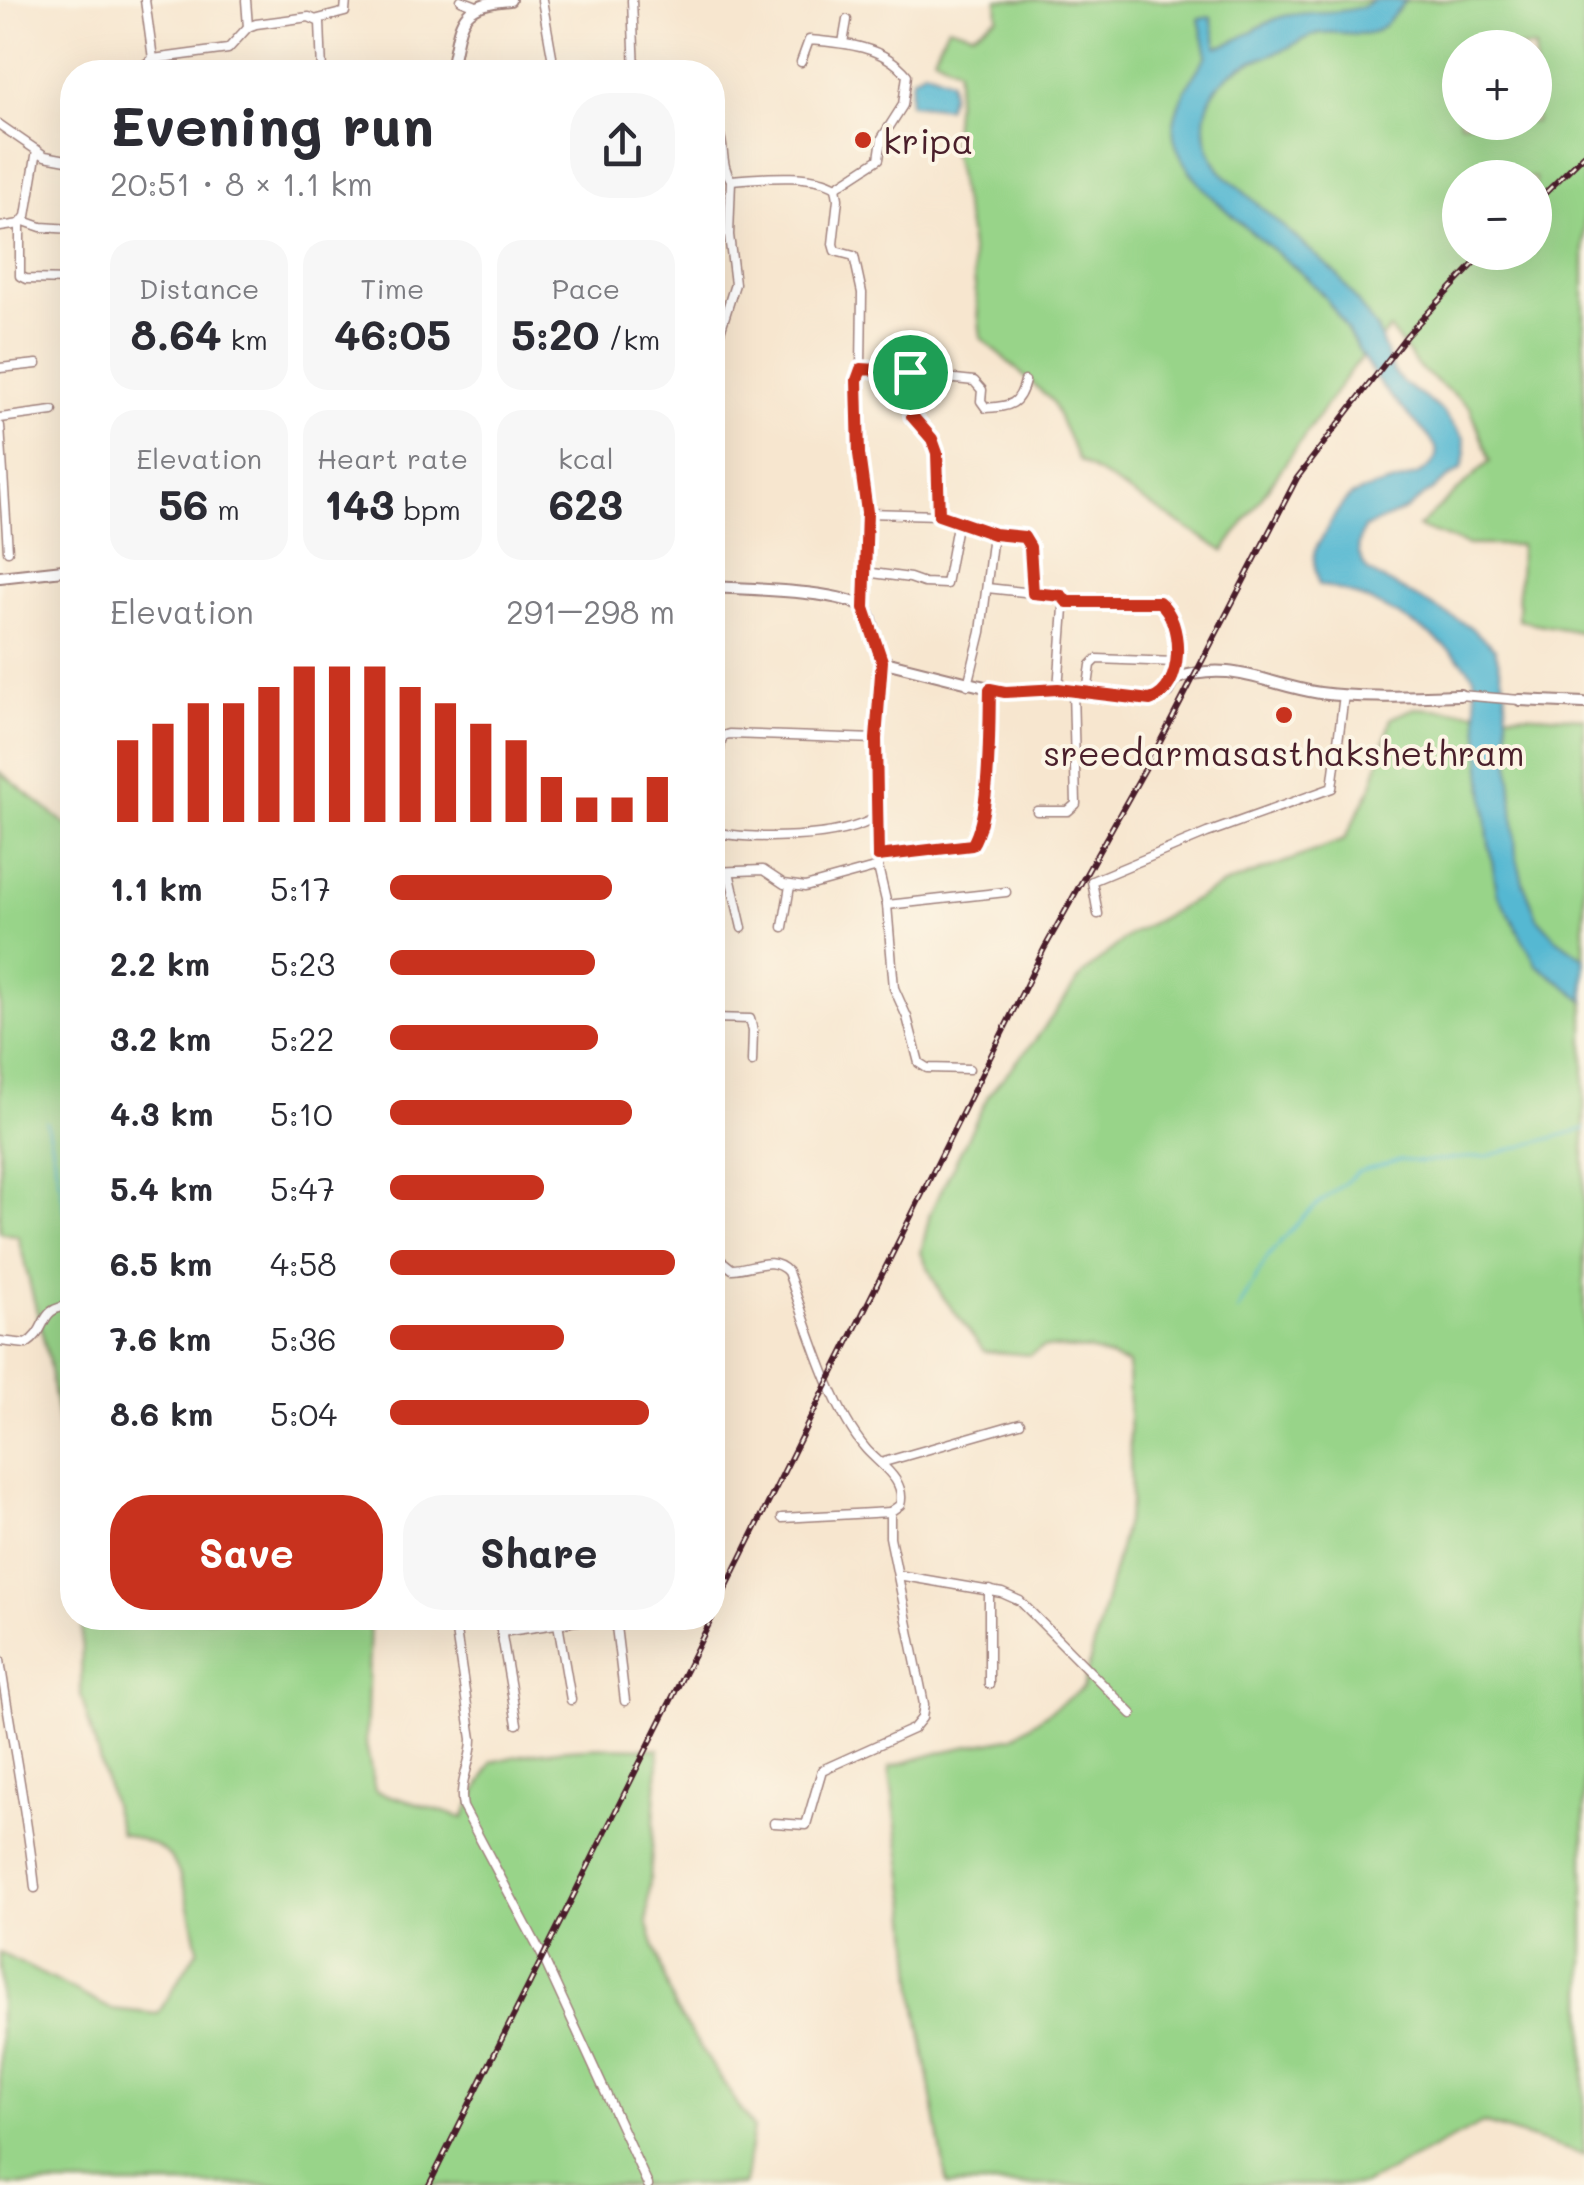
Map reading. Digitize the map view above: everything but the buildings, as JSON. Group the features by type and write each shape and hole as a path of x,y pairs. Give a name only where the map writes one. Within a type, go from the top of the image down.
{"street":[{"path":"145,0 153,59 228,49 248,27 340,15 346,0"},
{"path":"246,0 248,27"},
{"path":"461,0 474,6 510,0"},
{"path":"542,0 552,56"},
{"path":"632,0 634,60"},
{"path":"453,60 464,18 474,6"},
{"path":"318,19 322,60"},
{"path":"843,43 847,20"},
{"path":"801,62 810,40 843,43 880,53 906,75 903,105 882,138 879,159 836,187"},
{"path":"0,125 45,156 60,159"},
{"path":"37,150 22,222 20,276 60,280"},
{"path":"725,171 731,180 729,235 735,284 725,315"},
{"path":"731,180 824,181 836,187"},
{"path":"836,187 833,244 836,250 854,256 860,274 861,369 857,380 859,454 867,512 864,608 882,661 876,739 878,867 887,906 894,988 907,1017 919,1063 928,1068 969,1069"},
{"path":"0,227 22,222 60,228"},
{"path":"0,368 37,364"},
{"path":"861,369 974,381 979,384 986,408 1014,404 1025,381"},
{"path":"910,372 912,416 932,439 937,453 939,515"},
{"path":"0,418 52,410"},
{"path":"0,429 8,551"},
{"path":"867,512 939,515 994,534 1017,535 1028,541 1033,593"},
{"path":"865,572 946,584 958,520"},
{"path":"968,685 981,632 994,534"},
{"path":"0,577 60,570"},
{"path":"725,588 804,593 864,608"},
{"path":"986,588 1062,596 1067,602 1058,689"},
{"path":"882,661 1005,692 1058,689 1150,700 1168,692 1175,679 1175,628 1164,605 1136,601 1067,602"},
{"path":"1087,693 1091,665 1097,659 1174,662"},
{"path":"1175,679 1221,670 1302,690 1376,699 1460,695 1584,703"},
{"path":"878,856 962,847 976,840 985,784 990,689"},
{"path":"1036,811 1068,811 1076,804 1073,691"},
{"path":"1098,914 1092,880 1332,788 1344,695"},
{"path":"725,738 729,734 876,739"},
{"path":"725,832 814,834 853,829 877,817"},
{"path":"725,872 763,870 790,886 805,887 878,867"},
{"path":"729,872 742,928"},
{"path":"783,927 790,886"},
{"path":"887,906 1006,892"},
{"path":"725,1018 750,1019 754,1030 752,1062"},
{"path":"725,1266 732,1269 770,1262 782,1264 844,1412 867,1450 884,1462 902,1498 900,1505 890,1512 782,1518"},
{"path":"0,1341 26,1344 38,1335 48,1312 60,1307"},
{"path":"884,1462 1020,1423"},
{"path":"774,1823 806,1825 822,1770 913,1729 922,1718 924,1704 890,1536 890,1512"},
{"path":"898,1575 989,1590 1020,1602 1132,1714"},
{"path":"989,1590 989,1684"},
{"path":"456,1630 472,1739 462,1778 463,1806 544,1957 648,2185"},
{"path":"511,1630 502,1632 517,1724"},
{"path":"560,1630 572,1700"},
{"path":"616,1630 625,1701"},
{"path":"0,1660 29,1827 35,1888"}],"green space":[{"path":"997,0 1584,0 1584,633 1518,620 1520,545 1468,545 1418,527 1490,461 1470,407 1418,367 1390,329 1352,368 1224,551 1079,461 1051,400 981,338 969,233 952,149 958,69 934,56 948,26 973,33 998,17"},
{"path":"1415,708 1584,718 1584,2155 1483,2123 1363,2185 947,2185 916,2002 908,1906 889,1767 1013,1737 1083,1688 1131,1502 1128,1364 1090,1350 1043,1347 1030,1355 984,1351 941,1294 921,1253 930,1213 989,1094 1036,1039 1083,974 1129,935 1221,886 1344,840 1372,786 1391,718"},
{"path":"0,772 60,820 60,1436 48,1357 18,1236 0,1232"},
{"path":"82,1630 370,1630 366,1744 375,1791 463,1818 492,1762 575,1748 659,1749 647,1922 674,2007 753,2128 744,2185 0,2185 0,1953 111,2009 158,2014 198,1949 184,1888 170,1857 154,1845 120,1833 81,1695"}],"water":[{"path":"1374,0 1406,0 1374,32 1315,34 1233,72 1212,96 1205,124 1207,140 1220,171 1336,273 1377,329 1393,371 1441,410 1464,438 1462,468 1405,510 1364,528 1359,555 1368,571 1469,626 1495,649 1505,687 1516,854 1523,882 1537,917 1556,938 1584,958 1584,1000 1537,965 1497,892 1488,837 1474,676 1444,645 1404,618 1319,585 1314,553 1342,505 1359,492 1416,475 1435,460 1436,448 1376,377 1320,292 1203,187 1176,144 1174,123 1179,105 1207,55 1199,19 1211,17 1217,47 1281,17 1353,9"},
{"path":"925,70 950,80 946,108 909,104 912,78"}],"waterway":[{"path":"46,1121 60,1185"},
{"path":"1237,1312 1268,1256 1304,1216 1358,1172 1400,1160 1488,1156 1584,1129"}],"railway":[{"path":"1552,186 1584,155"},
{"path":"725,1590 1044,949 1159,744 1297,478 1407,335 1468,270"},
{"path":"429,2185 706,1630"}],"place":[{"name":"kripa","path":"863,140"},
{"name":"sreedarmasasthakshethram","path":"1284,715"}],"route":[{"path":"861,369 910,372 912,416 936,445 939,515 994,534 1024,537 1030,547 1033,593 1062,596 1067,602 1136,601 1164,605 1175,628 1175,679 1168,692 1150,700 1058,689 990,689 985,784 976,840 962,847 878,856 875,769 882,661 864,608 867,512 859,454 857,380 861,369"}]}
